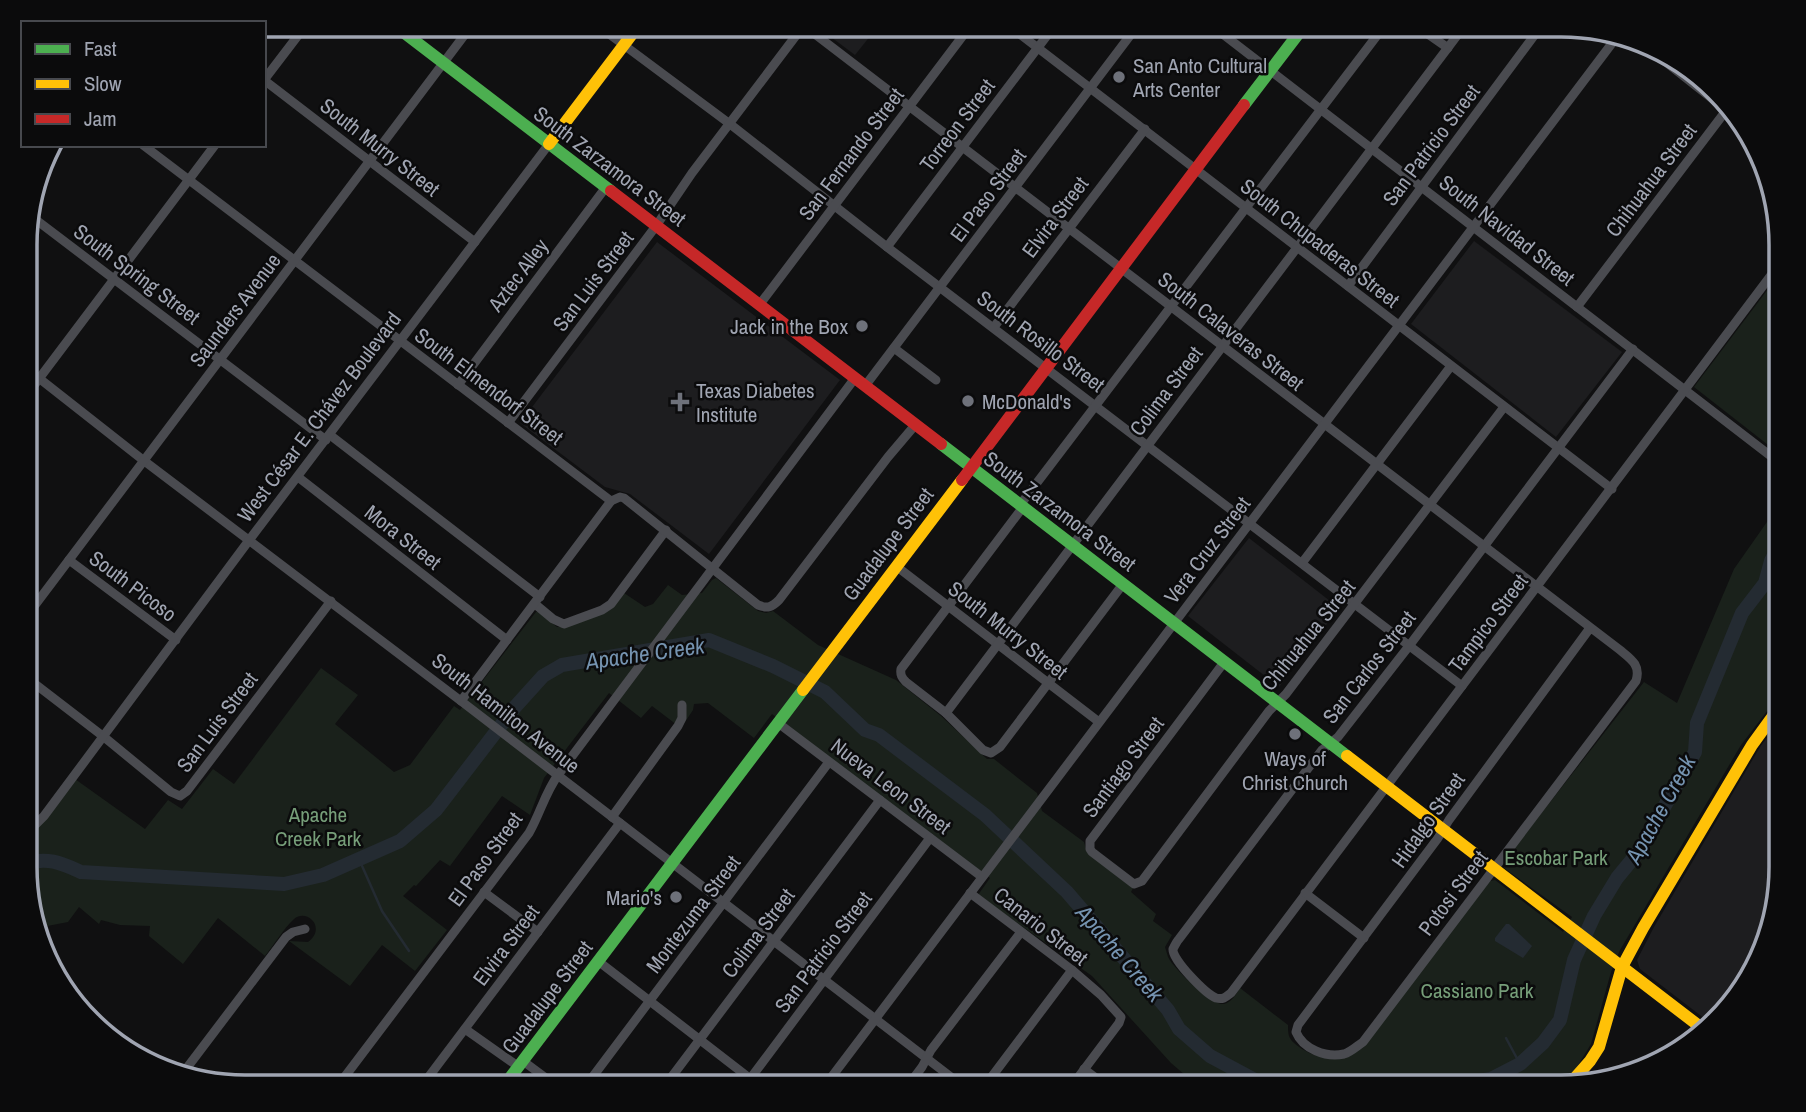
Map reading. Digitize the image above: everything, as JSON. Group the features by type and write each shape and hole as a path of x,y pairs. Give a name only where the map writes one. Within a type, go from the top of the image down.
{"main road":[{"name":"South Zarzamora Street","path":"410,37 1697,1024"},
{"name":"West César E. Chávez Boulevard","path":"549,144 629,37"},
{"name":"Guadalupe Street","path":"512,1075 1295,37"},
{"path":"1578,1075 1599,1047 1614,1001 1617,963 1752,744 1769,721"}],"street":[{"path":"266,77 296,37"},
{"name":"Saunders Avenue","path":"37,602 462,37"},
{"name":"South Rosillo Street","path":"613,37 1462,686"},
{"name":"San Luis Street","path":"508,423 795,37"},
{"name":"South Calaveras Street","path":"820,37 1636,665"},
{"name":"San Fernando Street","path":"760,304 961,37"},
{"name":"South Chupaderas Street","path":"1025,37 1612,489"},
{"name":"Torreon Street","path":"887,247 1045,37"},
{"name":"El Paso Street","path":"349,1075 529,833 545,796 558,775 713,569 860,382 894,348 1128,37"},
{"name":"South Navidad Street","path":"1230,37 1769,455"},
{"path":"1123,583 1000,747 992,753 983,750 946,713 902,679 901,669 1021,506 1375,37"},
{"path":"1433,37 1448,48"},
{"name":"Colima Street","path":"946,713 1456,37"},
{"name":"San Patricio Street","path":"1348,286 1532,37"},
{"name":"Vera Cruz Street","path":"833,1075 1612,44"},
{"name":"South Murry Street","path":"266,82 475,242"},
{"name":"Chihuahua Street","path":"1577,307 1723,114"},
{"name":"Elvira Street","path":"994,327 1145,129"},
{"name":"West César E. Chávez Boulevard","path":"37,822 549,144"},
{"name":"South Elmendorf Street","path":"146,147 611,501 624,498 758,605 766,608 779,600 916,424"},
{"path":"37,382 214,147"},
{"name":"Aztec Alley","path":"458,385 606,187"},
{"name":"South Spring Street","path":"39,222 328,437 537,601 553,619 564,624 611,604 666,530"},
{"name":"Tampico Street","path":"1219,999 1231,993 1769,278"},
{"path":"894,348 936,380"},
{"name":"San Carlos Street","path":"1219,999 1175,958 1173,949 1178,939 1322,750 1338,737 1409,646 1633,349"},
{"path":"1302,563 1451,366"},
{"name":"South Hamilton Avenue","path":"39,379 948,1075"},
{"name":"Chihuahua Street","path":"1137,884 1142,881 1269,711 1286,694 1504,407"},
{"name":"Mora Street","path":"298,477 507,640"},
{"path":"465,704 507,640 611,501"},
{"name":"South Picoso","path":"69,560 176,640"},
{"name":"South Murry Street","path":"896,566 1099,722"},
{"name":"San Luis Street","path":"104,737 171,792 180,796 187,791 331,601"},
{"name":"Hidalgo Street","path":"1296,1032 1298,1025 1590,628"},
{"name":"Santiago Street","path":"1137,884 1092,852 1090,841 1225,661"},
{"name":"Potosi Street","path":"1296,1032 1305,1045 1322,1053 1343,1054 1363,1042 1636,681 1636,665"},
{"path":"37,685 104,737"},
{"name":"Elvira Street","path":"430,1075 538,932 616,820 678,726 682,718 682,705"},
{"name":"Nueva Leon Street","path":"778,723 982,877"},
{"name":"Montezuma Street","path":"594,1075 830,762"},
{"name":"Colima Street","path":"673,1075 880,800"},
{"name":"San Patricio Street","path":"754,1075 930,838"},
{"path":"484,892 538,932"},
{"name":"Canario Street","path":"970,893 1072,970 1121,1017 1084,1069"},
{"path":"1305,894 1364,938"},
{"path":"188,1067 286,937 305,929"},
{"path":"915,1075 930,1050 1021,932"},
{"path":"598,961 700,1040 739,1075"},
{"path":"993,1075 1072,970"},
{"path":"465,1029 539,1075"},
{"path":"1080,1075 1084,1069 1092,1075"}],"shaded area":[{"path":"831,37 869,37 855,55"},
{"path":"1474,241 1622,352 1556,437 1411,324"},
{"name":"Texas Diabetes Institute","path":"657,242 840,380 709,554 630,494 605,487 520,423"},
{"path":"1249,538 1339,608 1279,687 1188,616"},
{"path":"1769,735 1769,881 1765,908 1748,959 1726,994 1704,1018 1640,969 1637,960"},
{"path":"1506,924 1532,946 1523,958 1495,941"}],"green space":[{"path":"1769,288 1769,446 1694,387"},
{"name":"Apache Creek Park","path":"1769,519 1769,709 1741,745 1620,950 1611,972 1591,1044 1570,1075 1185,1075 1092,976 978,895 990,878 772,714 754,738 708,703 694,704 681,728 652,706 641,718 609,693 544,778 530,815 502,796 450,866 440,860 403,896 447,930 415,971 382,945 350,986 289,941 308,942 313,937 316,931 313,921 304,916 299,916 290,923 265,956 218,918 183,964 149,936 150,926 120,925 101,920 99,924 79,907 68,922 46,926 41,908 37,826 46,818 75,779 145,829 168,800 182,809 213,769 234,784 321,668 358,695 335,724 394,772 410,765 454,706 460,710 536,612 557,627 567,627 624,593 645,607 653,604 668,585 682,595 702,593 716,578 758,611 773,611 818,645 896,680 941,716 987,759 994,759 1037,793 1042,811 1084,842 1087,852 1133,888 1131,892 1156,914 1153,921 1172,935 1165,947 1168,957 1185,978 1203,993 1224,1004 1232,1000 1240,988 1288,1025 1290,1038 1302,1049 1324,1057 1347,1056 1490,881 1495,880 1563,932 1572,917 1504,868 1504,861 1644,682 1677,703 1734,569"}],"waterway":[{"name":"Apache Creek","path":"1499,1075 1520,1064 1543,1043 1560,1020 1574,960 1594,916 1617,878 1640,850 1695,752 1697,723 1742,613 1765,583 1769,568"},
{"name":"Apache Creek","path":"37,862 61,864 81,872 284,884 323,875 400,841 436,810 515,707 543,676 562,665 709,640 773,666 825,692 865,730 879,735 985,815 1067,892 1168,1010 1179,1029 1210,1056 1245,1075"},
{"path":"359,859 382,911 409,951"},
{"path":"1506,1038 1520,1064"}],"traffic: fast":[{"path":"410,37 611,191"},
{"path":"1244,105 1296,37"},
{"path":"941,444 1347,756"},
{"path":"512,1075 803,690"}],"traffic: slow":[{"path":"549,144 630,37"},
{"path":"803,690 962,480"},
{"path":"1578,1075 1599,1047 1622,967 1643,928 1752,745 1769,722"},
{"path":"1347,756 1697,1024"}],"traffic: jam":[{"path":"962,480 1244,105"},
{"path":"611,191 941,444"}],"place":[{"name":"San Anto Cultural Arts Center","path":"1119,77"},
{"name":"Jack in the Box","path":"862,326"},
{"name":"McDonald's","path":"968,401"},
{"name":"Texas Diabetes Institute","path":"680,402"},
{"name":"Ways of Christ Church","path":"1295,734"},
{"name":"Mario's","path":"676,897"}],"park label":[{"name":"Escobar Park","path":"1556,857"},
{"name":"Cassiano Park","path":"1477,990"}]}
